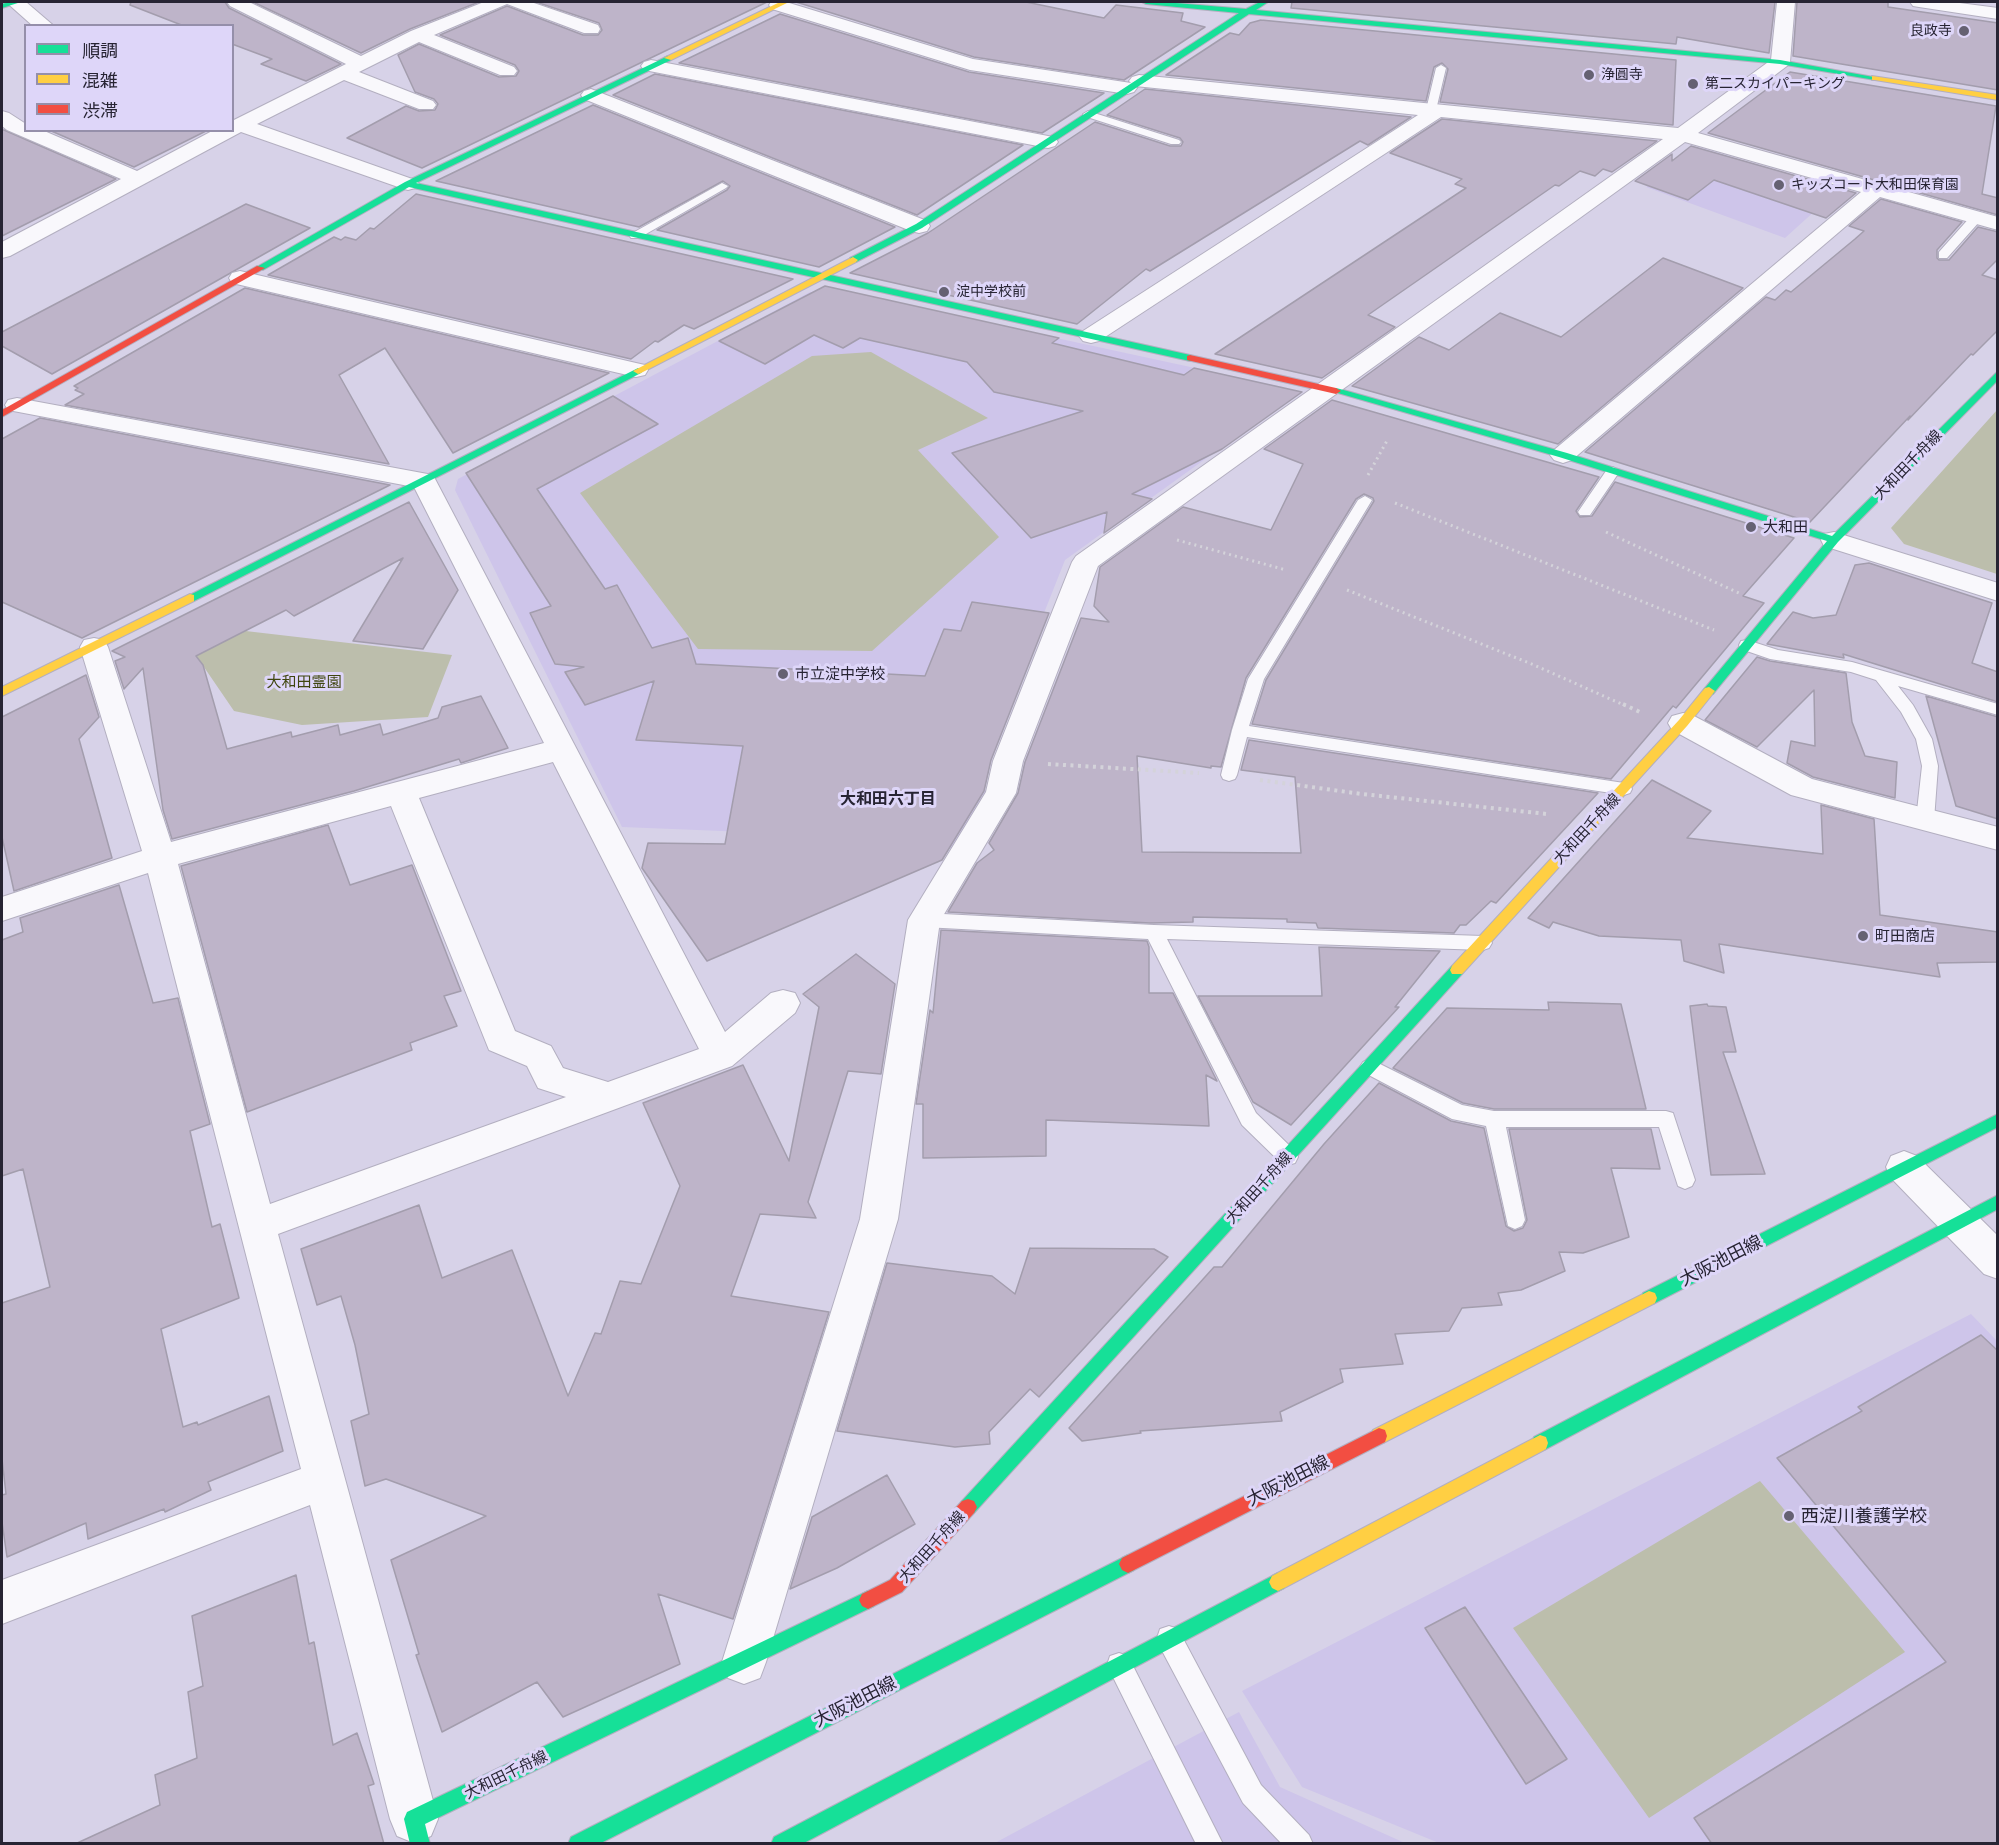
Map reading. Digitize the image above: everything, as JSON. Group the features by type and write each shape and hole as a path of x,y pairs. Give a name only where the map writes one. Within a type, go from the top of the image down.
{"street":[{"path":"2,6 16,2 43,24"},
{"path":"236,2 361,64"},
{"path":"234,126 418,35 499,2"},
{"path":"515,2 591,30"},
{"path":"1146,2 1780,62 1998,98"},
{"path":"2,692 424,481 919,226 1246,11 1265,2"},
{"path":"744,1662 879,1219 924,920 1001,793 1008,761 1086,562 1682,135 1780,62 1786,2"},
{"path":"1919,2 1998,14"},
{"path":"9,410 408,183 782,3 970,64 1133,85 1682,135 1998,224"},
{"path":"418,35 507,71"},
{"path":"651,66 1048,142"},
{"path":"343,73 426,105"},
{"path":"591,95 919,226"},
{"path":"1091,336 1434,111"},
{"path":"2,117 24,130"},
{"path":"28,132 136,178"},
{"path":"2,250 222,132"},
{"path":"228,132 408,183 818,277 1329,389 1563,455 1998,592"},
{"path":"1563,455 1876,190"},
{"path":"240,278 636,370"},
{"name":"大和田千舟線","path":"417,1831 896,1586 1624,789 1680,726 1834,540 1998,374"},
{"path":"9,410 424,481"},
{"path":"424,481 720,1056"},
{"path":"94,647 160,857 417,1831"},
{"path":"1680,726 1802,787 1998,839"},
{"path":"2,909 160,857 562,749"},
{"path":"401,792 501,1040 539,1056 551,1078 608,1096"},
{"path":"257,1225 720,1056 783,1003"},
{"name":"大阪池田線","path":"578,1844 1998,1119"},
{"path":"1904,1167 1998,1262"},
{"path":"781,1844 1998,1201"},
{"path":"2,1602 324,1480"}],"lane":[{"path":"1434,111 1441,68"},
{"path":"1088,114 1175,142"},
{"path":"635,235 722,186"},
{"path":"1944,255 1976,218"},
{"path":"1585,512 1612,471"},
{"path":"1229,775 1256,680 1365,500"},
{"path":"1747,645 1776,655 1852,667 1998,710"},
{"path":"1882,676 1907,709 1924,739 1930,766 1925,820"},
{"path":"1240,730 1624,789"},
{"path":"924,920 1154,932 1483,943"},
{"path":"1154,932 1249,1119 1288,1157"},
{"path":"1370,1067 1459,1113 1494,1119 1666,1119 1685,1180"},
{"path":"1494,1119 1515,1220"},
{"path":"1169,1638 1252,1794 1300,1844"},
{"path":"1119,1665 1210,1844"}],"path":[{"path":"1405,410 1360,489 1365,500 1398,504 1697,621 1747,645"},
{"path":"1585,512 1579,518 1588,524 1778,609"},
{"path":"1133,529 1318,578 1680,726"},
{"path":"1008,761 1229,775 1362,794 1595,820"}],"shaded area":[{"path":"1695,149 1705,149 1838,190 1785,238 1646,187"},
{"name":"市立淀中学校","path":"834,290 1283,387 1290,398 1065,560 975,787 992,793 961,849 865,844 848,836 622,827 455,490 458,479 810,292"},
{"name":"西淀川養護学校","path":"1971,1314 1997,1341 1997,1843 1439,1843 1302,1787 1242,1691"},
{"path":"1239,1712 1280,1787 1405,1843 993,1844"}],"green space":[{"path":"871,352 988,418 918,450 999,537 872,651 698,649 580,493 812,356"},
{"path":"1997,410 1997,574 1904,544 1891,528"},
{"name":"大和田霊園","path":"237,630 452,655 428,717 302,725 234,711 180,632"},
{"path":"1760,1481 1905,1652 1649,1818 1513,1628"}],"building":[{"path":"131,2 225,2 229,8 341,64 306,81 261,64 272,59 234,45 234,24 179,24 130,5"},
{"path":"253,2 479,2 410,29 361,53"},
{"path":"536,2 767,2 422,168 347,138 406,106 419,111 435,110 438,104 434,99 415,92 398,55 419,44 499,77 516,76 519,71 515,65 440,35 507,6 583,35 598,35 602,30 599,23"},
{"path":"796,2 1026,2 1104,18 1116,5 1183,13 1181,21 1205,27 1124,80 974,57"},
{"path":"1292,2 1775,2 1769,53 1677,37 1676,44 1291,8"},
{"path":"1797,2 1888,2 1888,7 1998,23 1998,90 1793,56"},
{"path":"780,14 969,72 1104,93 1042,133 679,63"},
{"path":"1261,20 1676,60 1673,125 1440,102 1448,69 1442,63 1434,67 1426,101 1166,75 1230,33 1239,35 1250,23"},
{"path":"1790,72 1996,106 1982,194 1998,198 1998,215 1708,133"},
{"path":"655,74 1023,145 917,215 613,95"},
{"path":"1145,89 1411,117 1368,145 1360,141 1150,271 1146,269 1077,324 850,273 928,233 1095,122 1170,146 1181,146 1183,142 1180,138 1107,115"},
{"path":"593,105 895,227 819,267 657,230 727,190 730,186 723,181 639,227 436,181"},
{"path":"1442,119 1657,141 1612,172 1603,169 1595,176 1580,171 1559,186 1555,185 1368,315 1395,327 1322,378 1215,354 1466,188 1455,184 1462,179 1390,153"},
{"path":"2,130 4,130 116,179 2,236"},
{"path":"54,132 204,132 134,167"},
{"path":"1691,146 1856,193 1826,218 1714,180 1688,200 1635,181 1672,154 1672,161"},
{"path":"416,194 793,279 694,329 684,325 658,342 655,341 631,359 268,275 334,237 341,240 345,237 356,240 370,228 374,229"},
{"path":"1881,199 1962,222 1937,250 1939,260 1949,260 1978,227 1998,232 1998,259 1982,275 1998,280 1998,330 1973,355 1971,354 1908,420 1910,416 1810,522 1585,452 1766,297 1775,300 1786,290 1791,292 1855,239 1864,231 1849,226"},
{"path":"246,204 310,228 52,374 2,346 2,332"},
{"path":"1663,258 1743,288 1558,444 1352,386 1419,337 1449,350 1500,313 1561,337"},
{"path":"825,286 1059,338 1052,343 1184,375 1194,368 1302,392 1222,449 1132,494 1152,499 1104,533 1107,512 1031,538 952,453 1083,411 994,392 967,362 860,338 843,348 814,335 765,364 719,341"},
{"path":"245,288 609,373 453,453 385,348 339,375 389,464 65,405 84,394 75,390 78,388 74,386"},
{"path":"613,396 658,424 537,489 605,589 617,585 652,648 688,638 696,664 925,676 944,629 961,631 972,602 1049,613 991,760 984,791 942,860 707,961 642,868 648,843 725,844 743,746 636,740 654,681 585,705 565,672 584,667 555,664 530,613 551,606 466,473"},
{"path":"1332,400 1599,477 1576,511 1580,517 1592,516 1615,482 1794,538 1743,596 1764,603 1676,708 1673,706 1611,779 1252,724 1266,680 1374,501 1373,498 1364,494 1356,499 1246,678 1221,767 1211,766 1211,768 1137,756 1142,852 1301,853 1295,777 1241,770 1249,740 1598,793 1496,903 1491,901 1466,925 1460,925 1454,933 1318,928 1316,923 1287,922 1287,919 1193,917 1193,922 1150,923 948,912 977,863 994,850 989,843 1018,793 1025,762 1081,618 1109,622 1094,606 1100,567 1183,507 1271,530 1303,464 1264,449"},
{"path":"40,418 390,485 82,638 2,602 2,439"},
{"path":"409,502 458,590 423,649 353,641 403,558 294,616 286,610 196,656 203,665 227,749 291,732 292,737 338,725 340,735 380,724 383,735 438,718 442,707 481,696 508,748 461,763 459,759 354,791 172,839 163,810 143,668 124,689 115,661 125,657 112,651"},
{"path":"1869,563 1992,603 1972,663 1998,672 1998,702 1843,654 1844,658 1767,644 1793,612 1813,618 1836,615 1855,565"},
{"path":"1757,657 1846,673 1852,722 1865,756 1897,762 1895,798 1813,777 1787,763 1791,741 1815,746 1814,690 1757,747 1705,720"},
{"path":"86,675 99,717 79,739 112,858 14,891 2,837 2,717"},
{"path":"1926,696 1998,717 1998,819 1956,806"},
{"path":"1652,780 1711,811 1687,838 1823,854 1821,805 1874,819 1880,915 1998,932 1998,962 1937,963 1940,977 1719,944 1724,973 1684,961 1681,940 1599,936 1553,922 1549,928 1528,918"},
{"path":"328,825 350,885 412,865 461,991 444,996 457,1026 410,1043 412,1050 247,1112 181,866"},
{"path":"119,885 153,1003 178,998 210,1124 190,1131 212,1227 220,1224 239,1298 161,1329 183,1427 197,1422 198,1425 269,1396 283,1451 208,1482 211,1490 165,1512 164,1509 88,1539 86,1523 7,1557 2,1522 2,1495 6,1494 2,1459 2,1303 50,1287 23,1169 2,1176 2,940 23,932 20,918"},
{"path":"941,930 1147,941 1149,993 1173,993 1217,1081 1206,1075 1209,1126 1046,1120 1046,1156 923,1158 923,1104 916,1104 930,1010 933,1013"},
{"path":"1319,947 1440,951 1395,1007 1399,1007 1291,1125 1253,1102 1198,996 1322,996"},
{"path":"856,954 895,984 881,1074 848,1071 808,1202 816,1218 760,1214 731,1296 829,1312 733,1619 658,1594 680,1664 563,1717 537,1682 442,1732 416,1655 419,1654 391,1560 486,1516 386,1479 365,1486 351,1421 369,1414 355,1345 341,1296 317,1305 301,1249 419,1205 442,1278 512,1250 568,1396 595,1333 601,1334 620,1281 641,1284 680,1186 643,1103 743,1065 789,1161 819,1007 803,994"},
{"path":"1548,1002 1621,1004 1646,1109 1494,1109 1463,1103 1393,1068 1447,1008 1549,1010"},
{"path":"1707,1004 1708,1006 1726,1007 1736,1052 1723,1052 1765,1174 1711,1175 1690,1006"},
{"path":"1379,1083 1451,1121 1484,1128 1506,1226 1514,1231 1523,1228 1527,1220 1509,1129 1651,1129 1660,1169 1611,1168 1629,1237 1583,1253 1559,1252 1565,1271 1521,1290 1498,1293 1502,1305 1462,1308 1449,1331 1395,1334 1403,1364 1340,1369 1343,1382 1280,1412 1282,1421 1140,1431 1141,1433 1082,1441 1069,1428 1214,1267 1222,1267 1324,1144"},
{"path":"1030,1248 1154,1249 1168,1257 1039,1397 1030,1389 989,1432 990,1444 955,1447 837,1431 887,1263 992,1276 1015,1294"},
{"path":"1981,1335 1998,1351 1998,1844 1712,1844 1694,1818 1946,1662 1777,1458 1862,1411 1858,1407"},
{"path":"887,1475 915,1524 837,1568 790,1589 812,1517"},
{"path":"296,1575 309,1644 314,1642 333,1745 357,1733 374,1784 368,1786 384,1844 75,1844 160,1805 155,1775 197,1758 188,1692 203,1686 192,1616"},
{"path":"1465,1607 1567,1759 1526,1784 1425,1628"}],"traffic: fast":[{"path":"2,6 17,2"},
{"path":"1146,2 1780,62 1875,78"},
{"path":"853,260 919,226 1232,20 1265,2"},
{"path":"260,268 408,184 668,58"},
{"path":"408,184 1190,358"},
{"path":"190,598 638,371"},
{"path":"1709,691 1834,540 1998,374"},
{"path":"1336,391 1563,455 1834,540"},
{"path":"968,1507 1457,970"},
{"path":"1649,1298 1998,1120"},
{"path":"1540,1443 1998,1201"},
{"path":"578,1844 1128,1564"},
{"path":"781,1844 1278,1582"},
{"path":"420,1844 414,1819 868,1600"}],"traffic: slow":[{"path":"668,58 785,2"},
{"path":"1875,78 1998,98"},
{"path":"638,371 853,260"},
{"path":"2,692 190,598"},
{"path":"1457,970 1683,723 1709,691"},
{"path":"1379,1436 1649,1298"},
{"path":"1278,1582 1540,1443"}],"traffic: jam":[{"path":"2,414 260,268"},
{"path":"1190,358 1336,391"},
{"path":"1128,1564 1379,1436"},
{"path":"868,1600 896,1586 968,1507"}],"place":[{"name":"良政寺","path":"1964,31"},
{"name":"浄圓寺","path":"1589,75"},
{"name":"第二スカイパーキング","path":"1693,84"},
{"name":"キッズコート大和田保育園","path":"1779,185"},
{"name":"淀中学校前","path":"944,292"},
{"name":"大和田","path":"1751,527"},
{"name":"市立淀中学校","path":"783,674"},
{"name":"町田商店","path":"1863,936"},
{"name":"西淀川養護学校","path":"1789,1516"}],"district":[{"name":"大和田六丁目","path":"888,799"}]}
